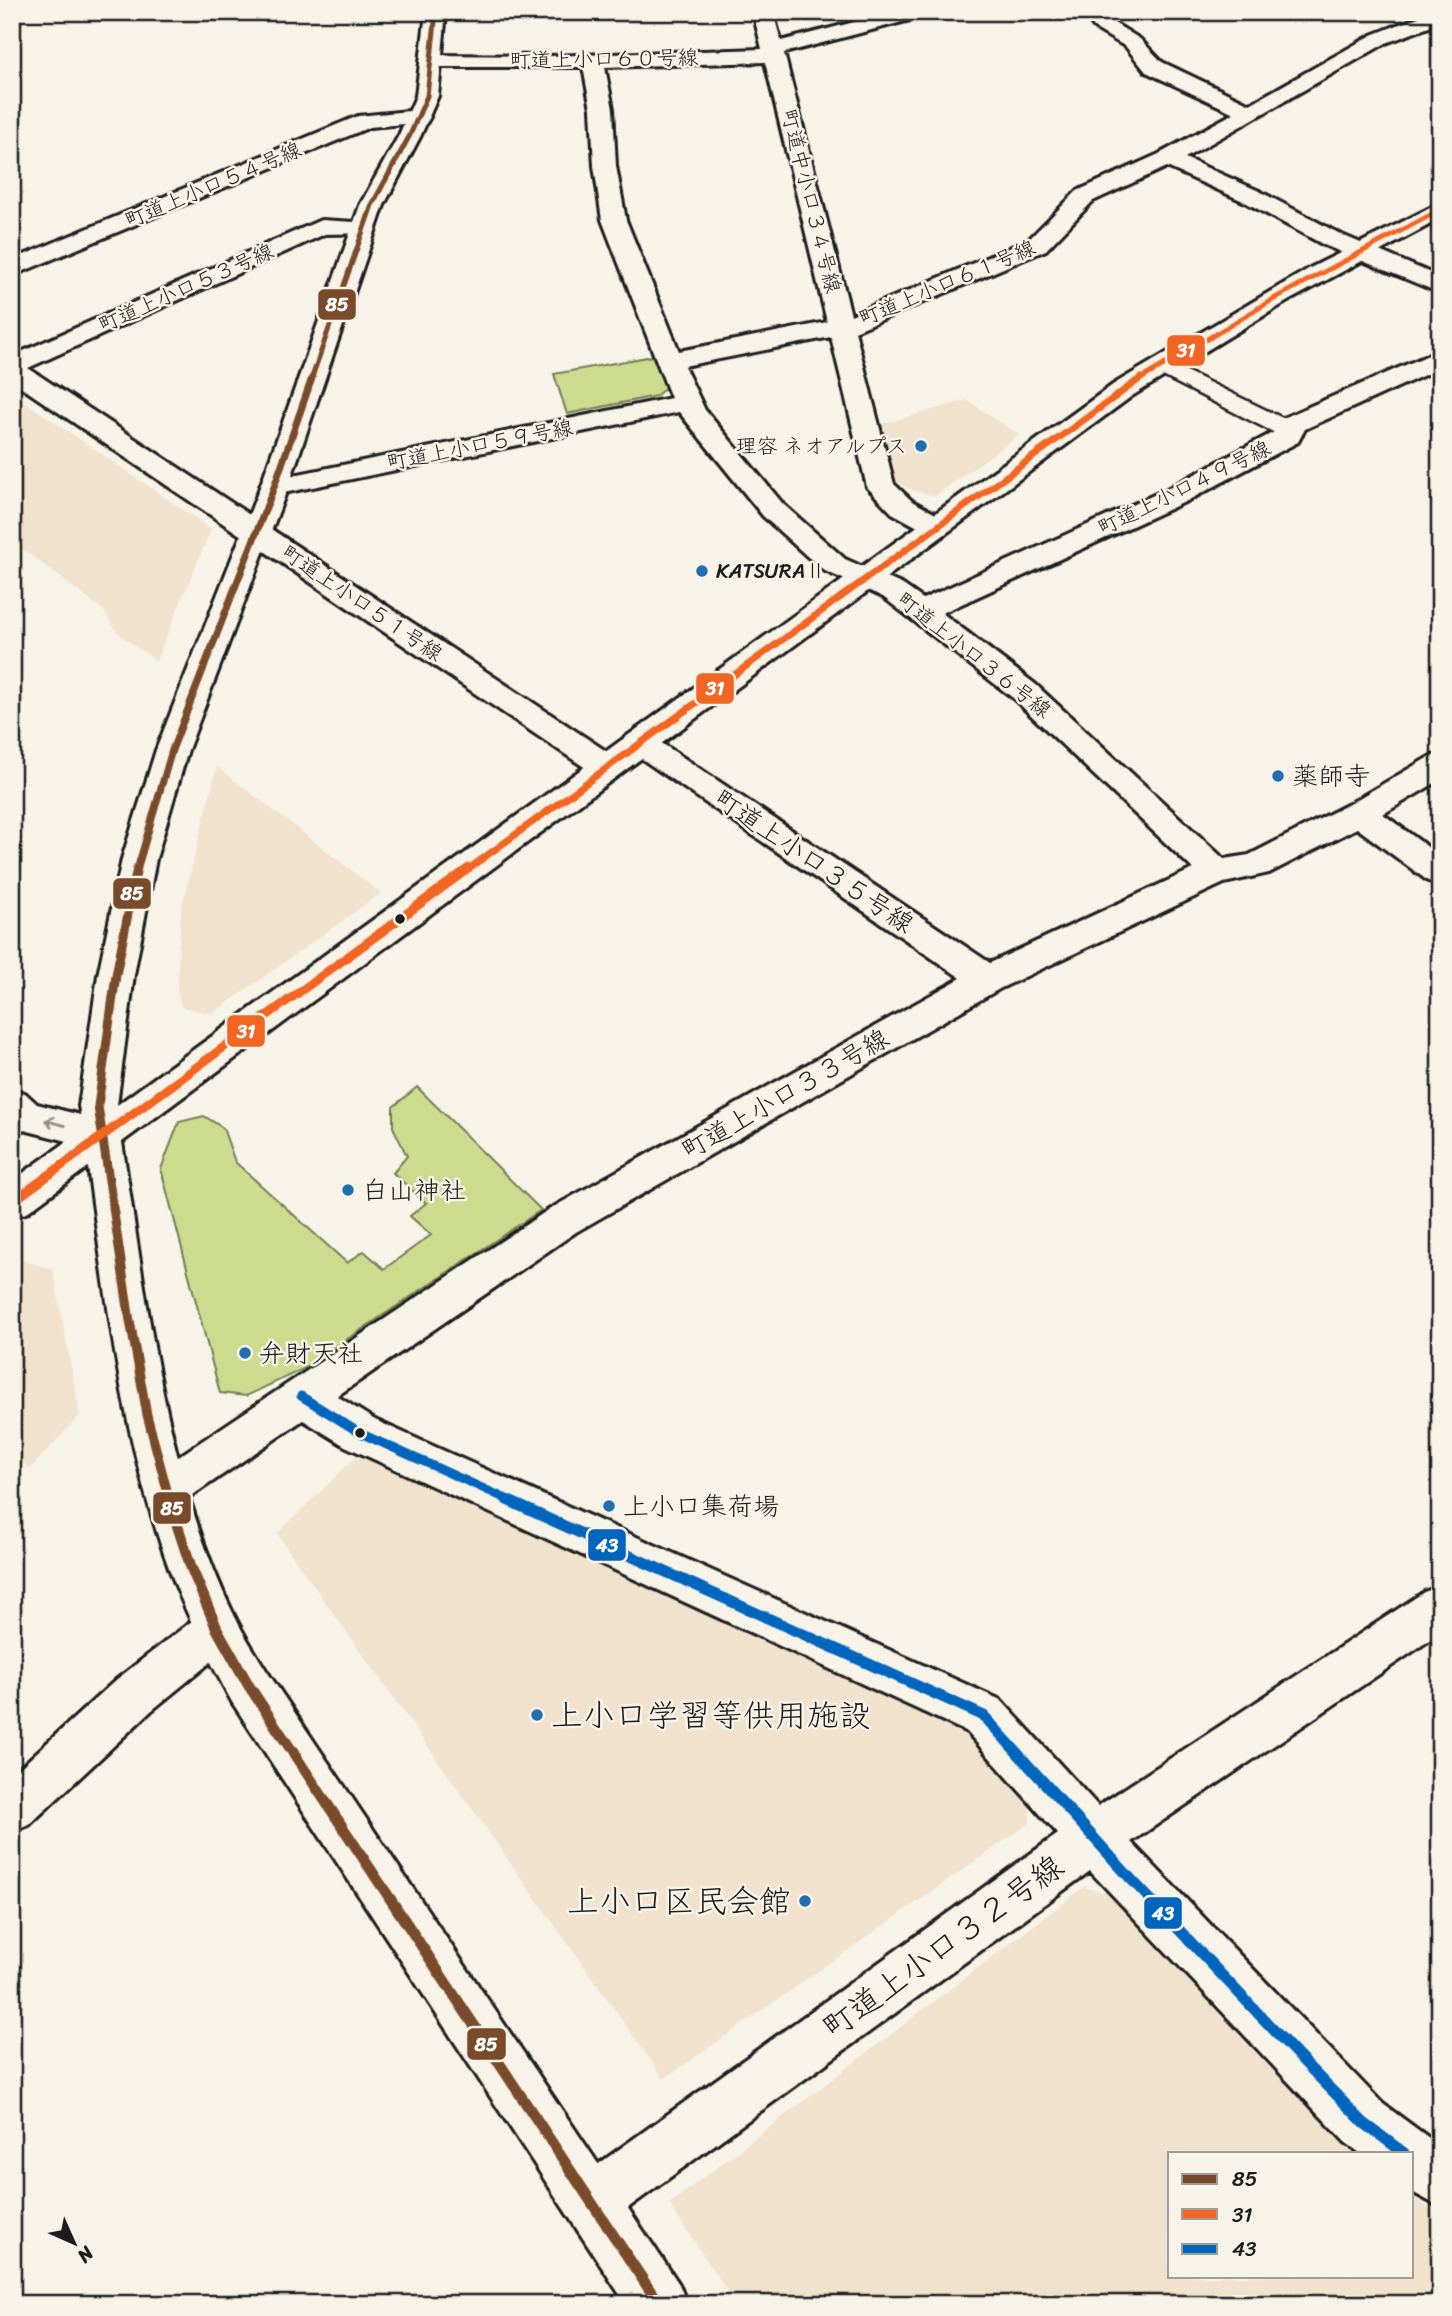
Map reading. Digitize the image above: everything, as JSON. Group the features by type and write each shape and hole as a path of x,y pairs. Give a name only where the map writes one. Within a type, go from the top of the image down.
{"street":[{"path":"436,12 427,96 419,117 372,205 274,487 172,750 139,859 116,975 98,1106 129,1315 147,1415 166,1489 191,1567 217,1629 249,1686 659,2304"},
{"name":"町道中小口３４号線","path":"763,12 881,486 902,507 937,526"},
{"name":"町道上小口６０号線","path":"432,61 593,61 774,52 918,12"},
{"path":"1101,12 1101,24 1133,43 1154,67 1251,113"},
{"name":"町道上小口６１号線","path":"670,361 842,327 1037,245 1045,240 1085,197 1167,159 1379,39 1440,16"},
{"name":"町道上小口３６号線","path":"593,61 602,109 606,166 614,220 686,403 773,510 835,565 893,590 1024,691 1217,872"},
{"name":"町道上小口５４号線","path":"12,269 366,121 419,117"},
{"path":"1167,159 1251,196 1357,250 1440,286"},
{"path":"12,1202 1123,390 1254,308 1357,250 1440,210"},
{"name":"町道上小口５３号線","path":"12,368 321,227 364,228"},
{"name":"町道上小口４９号線","path":"922,611 1177,495 1289,436 1293,424 1440,358"},
{"name":"町道上小口５１号線","path":"12,368 607,767"},
{"name":"町道上小口５９号線","path":"274,487 686,403"},
{"name":"町道上小口３５号線","path":"640,743 988,979"},
{"name":"町道上小口３３号線","path":"166,1489 562,1221 988,979 1217,872 1257,865 1359,813 1440,765"},
{"path":"1359,813 1440,873"},
{"path":"12,1103 24,1116 103,1135"},
{"path":"301,1396 360,1433 984,1716 1131,1879 1364,2123 1403,2152"},
{"name":"町道上小口３２号線","path":"591,2203 1095,1837 1440,1607"},
{"path":"12,1808 134,1695 217,1629"},
{"path":"1414,2160 1440,2180"}],"lane":[{"path":"1161,366 1290,431"}],"shaded area":[{"path":"12,393 211,529 156,661 118,633 103,610 12,541"},
{"path":"967,400 1019,435 935,496 914,491 891,479 882,424"},
{"path":"217,767 381,893 212,1014 181,1007 177,988 181,910"},
{"path":"12,1258 53,1269 80,1415 30,1469 12,1452"},
{"path":"361,1452 628,1578 966,1732 1030,1797 1030,1823 664,2079 277,1534"},
{"path":"1084,1887 1110,1894 1274,2072 1354,2152 1168,2152 1168,2278 1414,2278 1414,2198 1440,2221 1440,2304 736,2304 669,2204"}],"green space":[{"path":"658,355 665,388 656,396 567,414 554,374"},
{"path":"417,1087 541,1210 301,1370 246,1396 220,1393 161,1169 179,1122 204,1116 223,1128 235,1162 347,1263 364,1251 384,1269 431,1235 410,1216 426,1203 393,1173 407,1156 393,1127 393,1107"}],"transit line":[{"name":"85","path":"436,12 427,96 410,135 372,205 274,487 172,750 139,859 116,975 98,1106 129,1315 147,1415 166,1489 191,1567 217,1629 249,1686 659,2304"},
{"name":"31","path":"12,1202 1123,390 1279,296 1440,210"},
{"name":"43","path":"301,1396 360,1433 984,1716 1131,1879 1305,2063 1364,2123 1403,2152"}],"place":[{"name":"理容 ネオアルプス","path":"921,446"},
{"name":"KATSURAⅡ","path":"702,571"},
{"name":"薬師寺","path":"1278,776"},
{"name":"白山神社","path":"348,1190"},
{"name":"弁財天社","path":"245,1353"},
{"name":"上小口集荷場","path":"609,1506"},
{"name":"上小口学習等供用施設","path":"537,1715"},
{"name":"上小口区民会館","path":"805,1901"}]}
